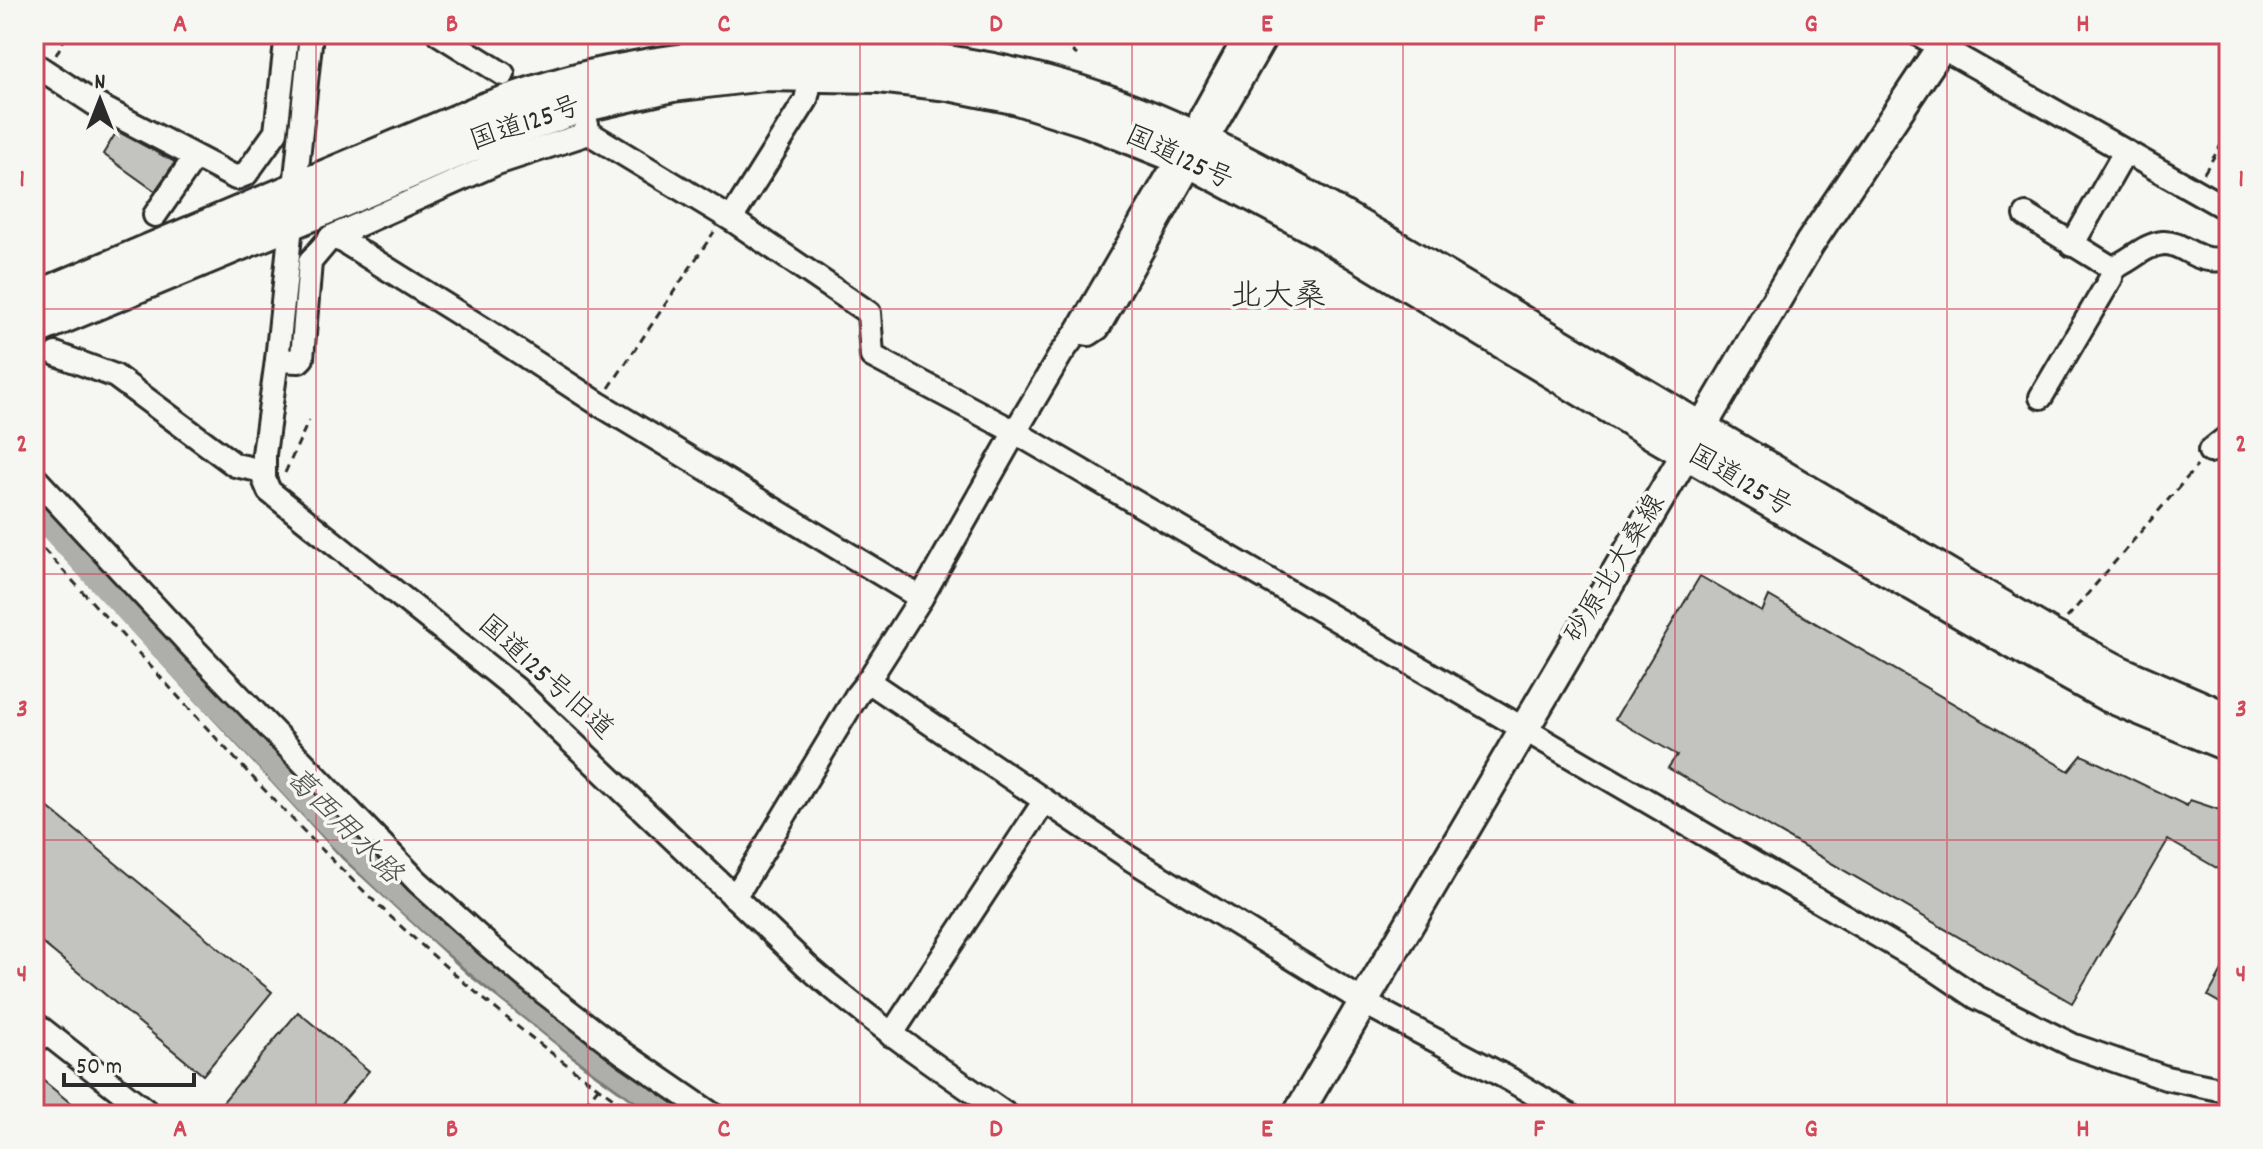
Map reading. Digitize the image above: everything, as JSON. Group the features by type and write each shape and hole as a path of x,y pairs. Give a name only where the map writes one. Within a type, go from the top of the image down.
{"highway":[{"name":"国道125号","path":"34,299 486,109 606,73 723,55 860,44 884,54 950,61 1020,75 1154,120 1191,150"},
{"name":"国道125号","path":"34,329 469,146 585,119 673,85 764,74 879,76 949,84 1014,97 1191,150 1357,226 1693,440 1891,573 2108,695 2229,745"},
{"name":"国道125号","path":"1693,440 2120,673 2229,720"}],"main road":[{"name":"砂原北大桑線","path":"1297,1115 1693,440 1936,39"}],"street":[{"path":"40,68 95,104 236,178 246,174 276,132 287,34"},
{"path":"56,354 115,376 235,465 272,476 277,360 311,34"},
{"path":"439,34 503,74"},
{"path":"733,896 921,598 1061,354 1077,332 1089,334 1098,328 1191,150 1247,34"},
{"path":"1191,150 1267,34"},
{"path":"1936,39 2229,210"},
{"path":"728,217 806,100 809,87 807,74"},
{"path":"277,360 299,361 302,358 310,262 331,237 497,163 585,119 869,313 872,356 1015,432 1930,966 1976,997 2074,1046 2166,1078 2229,1091"},
{"path":"2072,245 2125,152"},
{"path":"155,215 195,157"},
{"path":"2026,215 2112,268 2159,243 2169,243 2202,259 2216,261 2229,258"},
{"path":"331,237 343,241 599,404 921,598"},
{"path":"2041,397 2111,278 2112,268"},
{"path":"2210,451 2229,436"},
{"name":"国道125号旧道","path":"272,476 269,491 515,688 807,966 891,1035 1007,1115"},
{"path":"34,477 417,881 545,993 623,1053 713,1115"},
{"path":"868,681 1131,859 1365,1002 1511,1080 1569,1115"},
{"path":"891,1035 1044,802"},
{"path":"34,1023 151,1115"}],"path":[{"path":"40,68 67,34"},
{"path":"1050,34 1077,55"},
{"path":"2193,191 2229,132"},
{"path":"599,404 728,217"},
{"path":"272,476 309,420"},
{"path":"2052,637 2210,451"},
{"path":"34,539 296,823 371,898 465,982 598,1088 638,1115"},
{"path":"576,1115 598,1088"}],"building":[{"path":"117,131 175,162 155,191 103,154"},
{"path":"1700,576 1762,612 1769,596 2069,771 2082,755 2187,806 2190,800 2229,813 2229,875 2168,840 2072,1003 1668,768 1677,755 1615,719"},
{"path":"34,796 272,992 203,1075 34,936"},
{"path":"2229,958 2229,1008 2208,996"},
{"path":"298,1012 369,1071 332,1115 212,1115"},
{"path":"34,1073 85,1115 34,1115"}],"waterway":[{"name":"葛西用水路","path":"34,502 311,801 395,884 474,955 556,1022 685,1115"},
{"path":"34,523 344,858 470,974 654,1115"}],"district":[{"name":"北大桑","path":"1278,299"}]}
